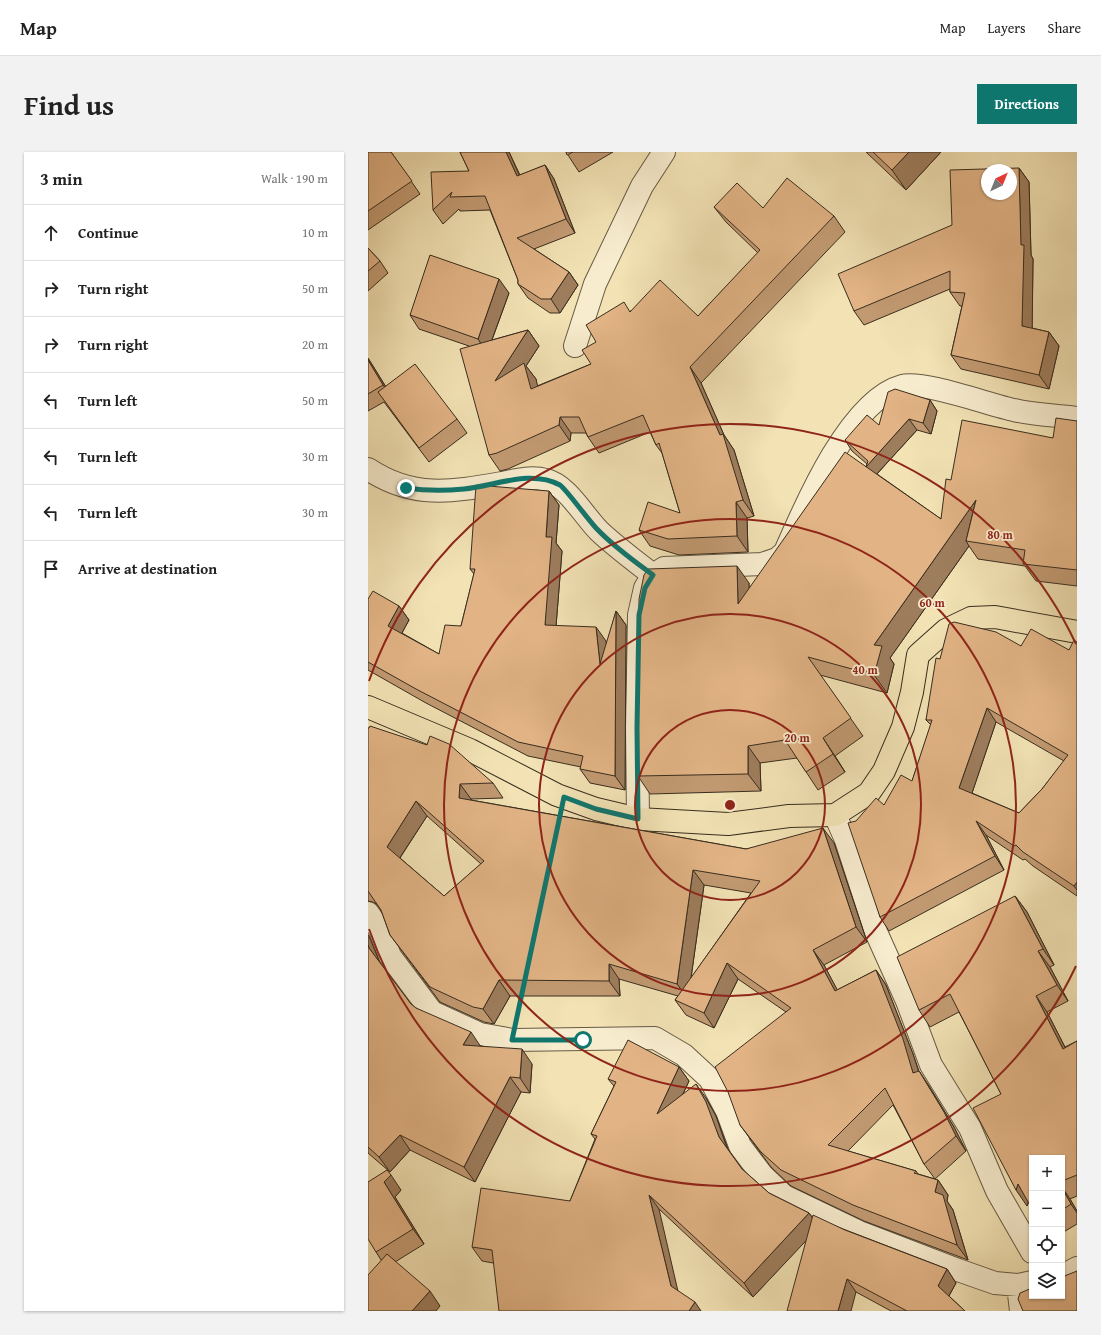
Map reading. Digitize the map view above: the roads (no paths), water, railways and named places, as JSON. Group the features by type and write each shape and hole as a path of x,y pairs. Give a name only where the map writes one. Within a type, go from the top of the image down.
{"main road":[{"path":"368,707 470,750 557,795 596,809 638,819 728,824 789,816 834,815 869,793 884,771 903,727 912,692 918,655 946,630 971,618 995,618 1077,632"}],"street":[{"path":"575,346 595,284 642,186 664,152"},
{"path":"638,819 637,728 639,615 645,588 653,575 664,568 762,564 777,559 785,552 811,494 848,431 866,410 887,394 903,386 925,386 1015,410 1077,418"},
{"path":"368,469 381,478 406,488 430,491 466,489 531,478 547,480 561,486 598,530 616,547 653,575"},
{"path":"834,815 846,840 876,932 907,1001 931,1065 970,1128 997,1191 1029,1247"},
{"path":"368,913 380,930 390,956 432,1012 480,1034 512,1040 655,1038 684,1055 710,1079 727,1111 740,1146 762,1175 784,1196 859,1232 958,1270 995,1283 1025,1283 1021,1311"},
{"path":"1065,1274 1077,1268"}]}
